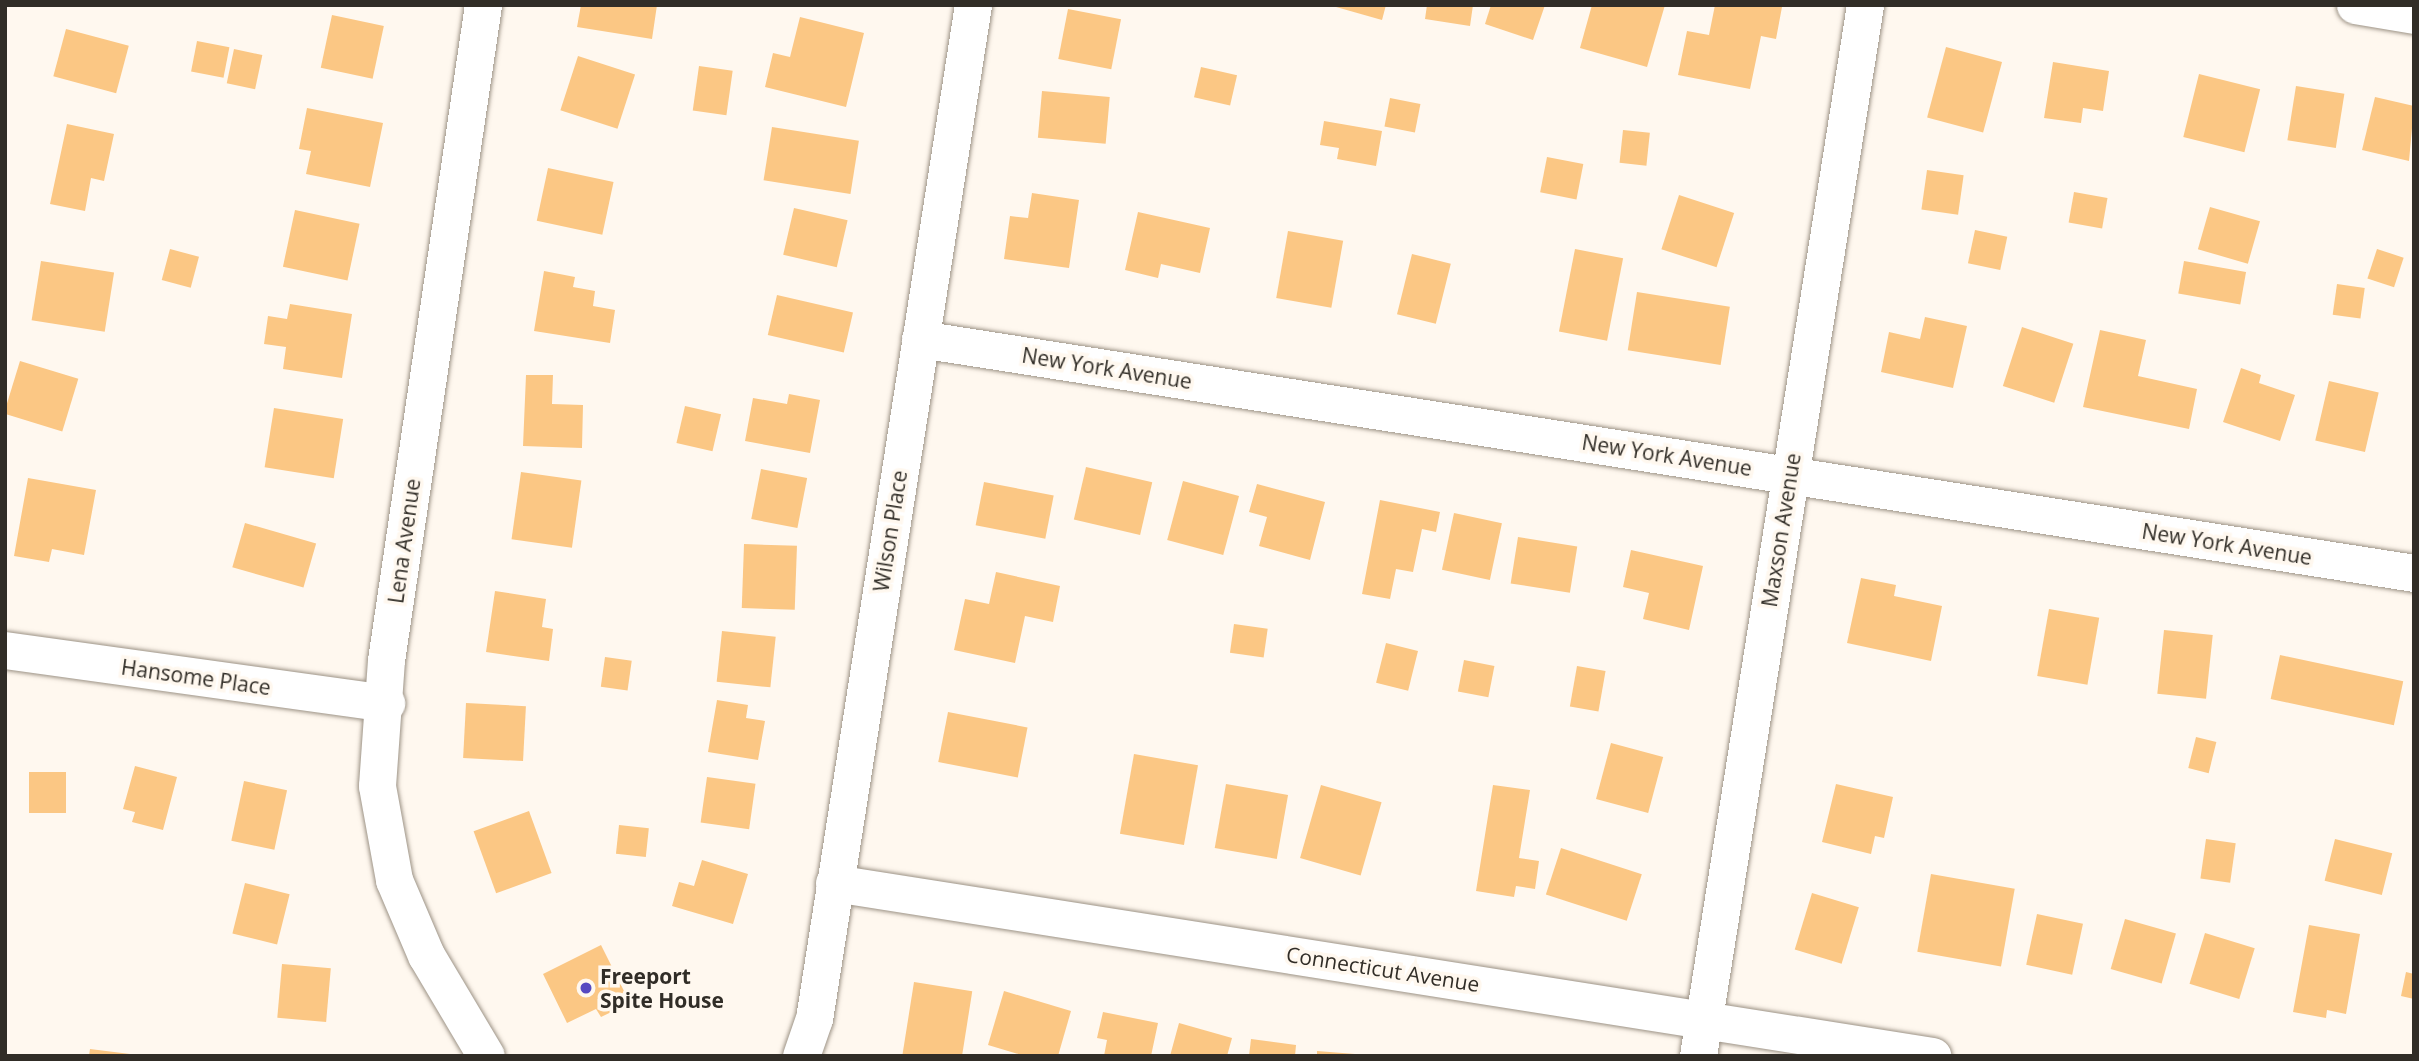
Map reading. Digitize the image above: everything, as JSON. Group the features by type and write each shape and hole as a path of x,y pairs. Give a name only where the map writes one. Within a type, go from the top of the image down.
{"street":[{"name":"Lena Avenue","path":"483,5 386,660 386,703 377,786 388,858 426,955 486,1056"},
{"name":"Wilson Place","path":"801,1056 814,1019 973,5"},
{"name":"Maxson Avenue","path":"1699,1056 1865,5"},
{"path":"2355,5 2414,15"},
{"name":"New York Avenue","path":"920,339 2414,573"},
{"name":"Hansome Place","path":"5,650 386,703"},
{"name":"Connecticut Avenue","path":"834,883 1932,1056"}],"building":[{"path":"581,5 657,5 652,39 577,27"},
{"path":"1329,5 1386,5 1382,20"},
{"path":"1427,5 1473,5 1470,26 1425,19"},
{"path":"1491,5 1545,5 1533,40 1485,24"},
{"path":"1592,5 1665,5 1647,67 1580,48"},
{"path":"1715,5 1782,7 1776,39 1761,36 1750,89 1678,75 1687,31 1709,35"},
{"path":"1068,9 1121,19 1111,69 1058,59"},
{"path":"332,15 384,26 373,79 321,68"},
{"path":"800,17 864,33 846,107 765,87 773,53 790,57"},
{"path":"66,29 129,46 116,93 53,76"},
{"path":"197,41 229,47 223,78 191,71"},
{"path":"1946,47 2002,62 1983,133 1927,118"},
{"path":"234,49 262,55 255,89 227,83"},
{"path":"578,56 635,75 617,129 560,110"},
{"path":"2053,62 2109,71 2103,111 2083,108 2081,123 2044,118"},
{"path":"699,66 733,71 726,115 693,111"},
{"path":"1201,67 1237,75 1230,106 1194,97"},
{"path":"2199,74 2260,89 2244,152 2183,137"},
{"path":"2296,86 2344,94 2336,148 2287,140"},
{"path":"1042,91 1110,97 1106,144 1038,138"},
{"path":"2375,97 2414,106 2409,161 2362,150"},
{"path":"1390,98 1420,104 1415,132 1384,126"},
{"path":"307,108 383,123 370,187 306,174 311,151 299,149"},
{"path":"1324,121 1382,131 1376,166 1337,159 1339,148 1320,145"},
{"path":"67,124 114,134 104,181 91,178 85,211 50,204"},
{"path":"772,127 859,141 850,194 764,180"},
{"path":"1623,130 1650,133 1646,166 1620,163"},
{"path":"1547,157 1583,164 1576,199 1540,192"},
{"path":"548,168 614,182 602,235 537,221"},
{"path":"1927,170 1964,175 1958,215 1921,210"},
{"path":"2074,192 2107,198 2102,228 2069,223"},
{"path":"1032,193 1079,200 1069,268 1004,259 1010,216 1028,218"},
{"path":"1679,195 1734,213 1717,267 1661,249"},
{"path":"2210,207 2260,221 2248,264 2198,249"},
{"path":"794,208 848,220 837,267 783,255"},
{"path":"295,210 360,224 347,280 283,267"},
{"path":"1138,212 1210,228 1200,273 1161,264 1158,278 1125,270"},
{"path":"1975,230 2007,237 2000,270 1968,263"},
{"path":"1288,231 1343,241 1331,308 1276,298"},
{"path":"170,249 199,257 191,288 162,280"},
{"path":"1575,249 1623,258 1607,341 1559,331"},
{"path":"2377,249 2404,258 2394,287 2367,278"},
{"path":"1412,254 1451,264 1436,324 1397,314"},
{"path":"41,261 114,273 105,332 32,320"},
{"path":"2184,261 2246,272 2240,304 2178,293"},
{"path":"544,271 575,277 573,287 595,291 593,306 615,310 610,343 534,331"},
{"path":"2337,284 2365,288 2360,319 2333,315"},
{"path":"1637,292 1730,307 1721,365 1628,350"},
{"path":"777,295 853,313 844,352 768,335"},
{"path":"290,304 352,314 342,378 283,369 286,347 264,344 268,316 287,319"},
{"path":"1925,317 1967,326 1953,388 1881,372 1889,332 1920,339"},
{"path":"2022,327 2073,344 2054,403 2003,386"},
{"path":"2100,330 2146,340 2138,376 2197,389 2189,429 2083,407"},
{"path":"20,361 78,379 62,431 5,414"},
{"path":"2241,368 2261,375 2259,383 2295,395 2280,441 2223,422"},
{"path":"526,375 553,375 552,404 583,405 582,448 523,446"},
{"path":"2329,381 2379,392 2365,452 2315,440"},
{"path":"789,394 820,400 810,453 745,441 753,398 787,404"},
{"path":"685,406 721,414 713,451 676,443"},
{"path":"274,408 343,419 334,478 265,467"},
{"path":"1086,467 1152,482 1140,535 1074,520"},
{"path":"761,469 807,478 797,528 751,519"},
{"path":"521,472 581,480 572,548 512,539"},
{"path":"28,478 96,490 84,555 52,549 49,562 14,556"},
{"path":"1183,481 1239,496 1223,555 1167,540"},
{"path":"984,482 1054,496 1045,539 976,525"},
{"path":"1257,484 1325,502 1310,560 1259,546 1267,517 1249,512"},
{"path":"1380,500 1440,512 1436,532 1422,529 1413,572 1396,569 1390,599 1362,594"},
{"path":"1454,513 1502,523 1490,580 1442,570"},
{"path":"245,523 316,543 303,588 232,567"},
{"path":"1518,537 1577,546 1570,593 1511,583"},
{"path":"744,544 797,546 795,610 742,608"},
{"path":"1631,550 1703,566 1689,630 1643,619 1649,593 1623,587"},
{"path":"996,572 1060,586 1053,622 1025,616 1015,663 954,650 965,599 989,604"},
{"path":"1861,578 1896,585 1894,596 1942,606 1931,661 1847,643"},
{"path":"495,591 546,599 542,627 553,629 549,661 486,652"},
{"path":"2049,609 2099,618 2087,685 2037,676"},
{"path":"1234,624 1268,629 1264,657 1230,653"},
{"path":"2164,630 2213,635 2206,699 2157,694"},
{"path":"722,631 776,637 770,687 717,682"},
{"path":"1386,643 1418,651 1408,691 1376,683"},
{"path":"2280,655 2403,681 2394,725 2271,699"},
{"path":"605,657 632,661 628,690 601,687"},
{"path":"1464,660 1494,666 1488,697 1458,691"},
{"path":"1577,666 1606,671 1598,711 1570,706"},
{"path":"717,700 748,705 746,718 765,721 758,760 708,752"},
{"path":"466,703 526,706 523,761 463,758"},
{"path":"948,712 1028,727 1018,778 938,762"},
{"path":"2196,737 2216,742 2209,773 2188,768"},
{"path":"1611,743 1663,757 1648,813 1596,799"},
{"path":"1134,754 1198,765 1184,845 1120,834"},
{"path":"135,766 177,777 163,830 132,822 135,812 123,809"},
{"path":"29,772 66,772 66,813 29,813"},
{"path":"707,777 756,784 749,829 701,823"},
{"path":"244,781 287,790 274,850 231,841"},
{"path":"1226,784 1288,795 1277,859 1215,848"},
{"path":"1836,784 1893,797 1884,838 1875,836 1871,854 1822,842"},
{"path":"1321,785 1382,802 1361,875 1300,858"},
{"path":"1493,785 1530,790 1519,858 1539,861 1535,889 1516,886 1514,897 1476,891"},
{"path":"529,811 552,873 496,893 474,831"},
{"path":"619,825 649,828 646,857 616,854"},
{"path":"2206,839 2236,843 2230,883 2200,879"},
{"path":"2335,839 2392,853 2382,895 2325,881"},
{"path":"1561,848 1642,874 1627,921 1546,895"},
{"path":"702,860 748,874 733,924 672,906 679,882 694,886"},
{"path":"1931,874 2015,889 2001,967 1917,952"},
{"path":"245,883 290,894 277,945 232,933"},
{"path":"1812,893 1859,907 1842,964 1795,949"},
{"path":"2037,914 2083,924 2072,975 2026,965"},
{"path":"2125,919 2176,934 2162,984 2111,969"},
{"path":"2309,925 2360,934 2346,1014 2327,1010 2326,1018 2293,1012"},
{"path":"2205,933 2255,948 2239,999 2190,984"},
{"name":"Freeport Spite House","path":"601,945 630,1003 601,1017 596,1009 567,1023 543,974"},
{"path":"282,964 331,968 326,1022 277,1018"},
{"path":"2406,972 2414,974 2414,999 2401,996"},
{"path":"914,982 972,991 962,1056 902,1056"},
{"path":"1004,991 1071,1011 1058,1056 1025,1056 988,1045"},
{"path":"1103,1012 1158,1023 1151,1056 1104,1056 1107,1040 1097,1038"},
{"path":"1179,1023 1232,1038 1227,1056 1170,1056"},
{"path":"1251,1039 1296,1045 1295,1056 1249,1056"},
{"path":"90,1049 130,1054 130,1056 89,1056"},
{"path":"1317,1051 1355,1054 1355,1056 1317,1056"}],"place":[{"name":"Freeport Spite House","path":"586,988"}]}
